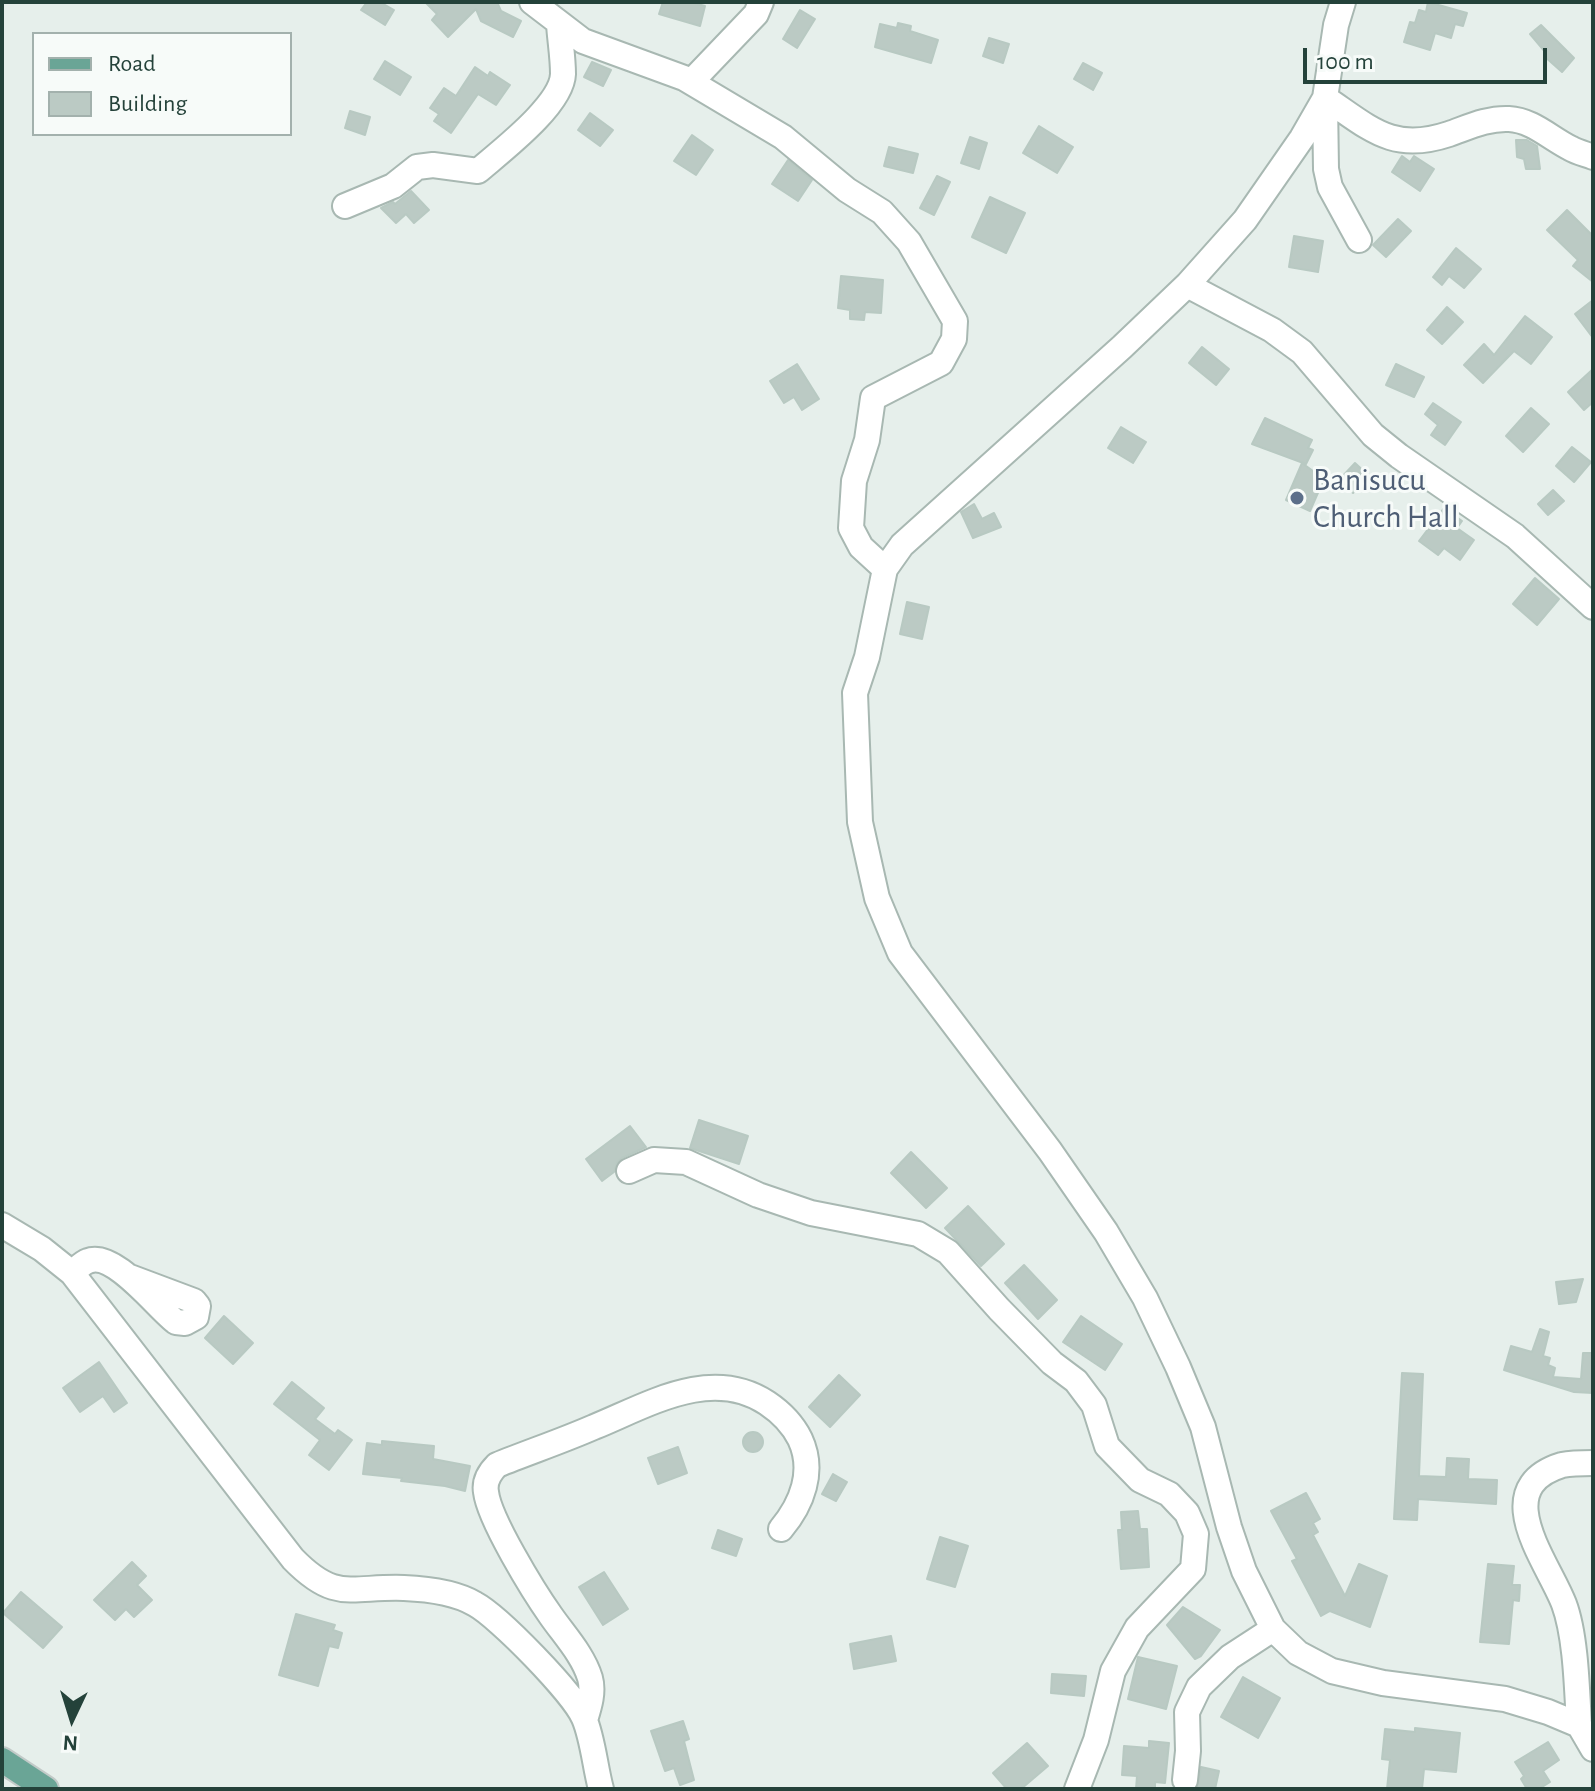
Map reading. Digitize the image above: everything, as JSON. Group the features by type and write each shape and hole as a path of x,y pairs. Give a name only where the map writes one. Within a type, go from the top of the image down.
{"main road":[{"path":"2,1760 46,1789"}],"street":[{"path":"691,82 756,14 761,2"},
{"path":"1343,2 1336,25 1325,98 1326,169 1330,187 1359,240"},
{"path":"536,3 583,41 691,82 783,137 847,190 882,212 909,242 944,297 955,321 954,339 941,363 873,398 867,440 854,481 851,528 861,547 885,569"},
{"path":"345,206 393,186 417,167 433,165 478,171 519,135 555,95 563,76 559,24"},
{"path":"1325,98 1381,135 1394,140 1424,141 1486,120 1512,119 1539,128 1571,150 1593,157"},
{"path":"1325,98 1302,138 1245,220 1187,285 902,545 885,569 867,657 855,693 860,822 877,898 900,953 1050,1151 1106,1232 1145,1298 1203,1427 1244,1571 1273,1629 1298,1653 1332,1671 1383,1683 1505,1699 1579,1725"},
{"path":"1187,285 1272,330 1302,352 1373,435 1515,536 1593,607"},
{"path":"629,1171 654,1160 686,1162 758,1195 811,1213 918,1234 948,1252 1052,1363 1076,1381 1094,1405 1107,1446 1140,1480 1169,1494 1187,1513 1196,1534 1193,1569 1137,1628 1113,1671 1096,1740 1077,1789"},
{"path":"2,1225 42,1249 72,1273 310,1577 341,1591 405,1588 447,1593 475,1603 501,1623 573,1699 585,1720 601,1789"},
{"path":"72,1273 86,1261 95,1260 130,1277"},
{"path":"585,1720 591,1681 581,1657 542,1604 507,1543 486,1492 490,1472 497,1465 665,1396 698,1388 728,1388 759,1397 785,1415 800,1441 806,1463 805,1490 794,1513 781,1529"},
{"path":"1593,1463 1562,1465 1538,1478 1526,1497 1527,1525 1564,1605 1576,1672 1579,1725 1593,1749"},
{"path":"1185,1780 1187,1712 1199,1687 1230,1657 1273,1629"}],"building":[{"path":"367,2 380,2 394,10 385,25 361,10"},
{"path":"425,2 497,2 501,11 521,21 513,37 481,21 476,9 448,37 432,20 437,14"},
{"path":"663,2 690,2 705,6 700,26 659,14"},
{"path":"1428,2 1467,13 1463,26 1455,24 1451,38 1435,33 1430,50 1404,42 1410,22 1415,23 1419,10 1426,12"},
{"path":"800,10 815,19 797,48 783,39"},
{"path":"898,23 911,26 910,31 938,40 931,63 875,47 880,24 897,28"},
{"path":"1541,25 1574,58 1562,72 1544,56 1546,53 1530,34"},
{"path":"989,38 1009,44 1003,63 983,56"},
{"path":"385,61 411,77 400,95 374,79"},
{"path":"592,62 611,70 603,86 584,77"},
{"path":"1083,63 1102,73 1093,90 1074,79"},
{"path":"475,67 488,76 490,72 510,85 496,105 478,94 451,133 434,121 439,114 430,108 444,88 456,96"},
{"path":"350,111 370,117 365,135 345,128"},
{"path":"590,113 613,130 600,146 578,130"},
{"path":"1039,126 1073,147 1057,173 1023,153"},
{"path":"692,135 713,150 696,175 674,161"},
{"path":"970,137 987,143 979,169 961,163"},
{"path":"1516,140 1527,140 1537,146 1540,169 1526,169 1524,159 1517,157"},
{"path":"889,147 918,154 913,173 884,166"},
{"path":"1402,156 1410,162 1414,156 1434,169 1420,191 1392,172"},
{"path":"788,160 812,180 798,201 772,184"},
{"path":"937,176 950,182 934,215 920,208"},
{"path":"411,191 429,210 414,223 406,214 396,223 381,208 393,202 395,204"},
{"path":"990,197 1025,213 1006,253 972,237"},
{"path":"1567,210 1593,236 1593,282 1573,266 1578,260 1547,230"},
{"path":"1398,219 1411,231 1386,257 1373,245"},
{"path":"1294,236 1323,241 1318,272 1289,267"},
{"path":"1456,248 1481,269 1464,288 1449,276 1442,285 1433,277"},
{"path":"841,276 883,280 881,313 865,312 864,320 850,319 850,310 838,308"},
{"path":"1593,300 1593,338 1575,314"},
{"path":"1447,307 1463,322 1442,344 1427,330"},
{"path":"1525,316 1552,337 1531,364 1514,351 1483,383 1464,365 1484,344 1494,355"},
{"path":"1202,347 1229,369 1216,385 1189,363"},
{"path":"797,364 819,399 802,410 794,397 784,403 770,381"},
{"path":"1396,364 1424,377 1414,397 1386,385"},
{"path":"1593,369 1593,402 1584,410 1568,392"},
{"path":"1433,403 1461,422 1445,445 1431,435 1438,425 1425,414"},
{"path":"1531,408 1549,424 1523,452 1506,436"},
{"path":"1265,418 1312,440 1308,448 1313,450 1306,464 1252,444"},
{"path":"1121,427 1146,442 1133,463 1108,448"},
{"path":"1572,447 1591,462 1574,482 1556,466"},
{"path":"1302,463 1324,479 1310,511 1286,500"},
{"path":"1355,463 1369,476 1353,493 1339,480"},
{"path":"1553,490 1564,501 1548,515 1538,504"},
{"path":"974,504 982,519 994,513 1001,527 973,538 961,512"},
{"path":"1444,508 1462,521 1457,528 1474,540 1460,560 1444,548 1438,555 1419,541"},
{"path":"1535,578 1559,599 1537,625 1513,604"},
{"path":"907,602 929,607 922,639 900,634"},
{"path":"699,1120 748,1136 739,1164 690,1148"},
{"path":"630,1126 646,1147 622,1158 614,1172 602,1181 586,1159"},
{"path":"911,1152 947,1188 926,1208 891,1173"},
{"path":"968,1206 1004,1244 981,1266 945,1228"},
{"path":"1024,1265 1057,1300 1038,1319 1005,1283"},
{"path":"1583,1279 1576,1302 1559,1304 1556,1282"},
{"path":"224,1316 253,1343 233,1364 205,1338"},
{"path":"1081,1316 1122,1344 1105,1370 1063,1342"},
{"path":"1540,1329 1549,1332 1543,1356 1550,1358 1548,1365 1555,1368 1553,1377 1581,1379 1583,1353 1593,1353 1593,1393 1574,1392 1504,1370 1511,1346 1532,1352"},
{"path":"99,1362 127,1403 114,1412 103,1396 80,1412 63,1388"},
{"path":"1402,1373 1423,1374 1419,1476 1446,1477 1447,1458 1469,1459 1468,1479 1497,1480 1496,1504 1418,1499 1417,1520 1394,1519"},
{"path":"839,1375 860,1395 830,1427 809,1407"},
{"path":"292,1382 324,1408 315,1419 335,1434 338,1430 352,1440 329,1470 309,1455 320,1440 274,1404"},
{"path":"749,1432 757,1432 763,1442 757,1452 749,1452 743,1446 743,1438"},
{"path":"382,1441 434,1446 433,1459 470,1466 465,1491 401,1481 402,1478 363,1474 367,1443 382,1445"},
{"path":"678,1447 687,1473 658,1484 648,1458"},
{"path":"833,1474 847,1482 836,1501 822,1494"},
{"path":"1306,1493 1320,1519 1313,1523 1318,1532 1313,1535 1345,1596 1359,1564 1387,1576 1370,1627 1330,1611 1321,1616 1292,1561 1297,1559 1271,1511"},
{"path":"1138,1511 1140,1529 1147,1529 1149,1567 1121,1569 1118,1530 1122,1530 1121,1512"},
{"path":"718,1530 742,1539 736,1556 712,1548"},
{"path":"940,1537 968,1546 955,1587 927,1579"},
{"path":"132,1562 146,1576 137,1585 152,1600 134,1617 126,1609 115,1620 94,1600"},
{"path":"1488,1564 1514,1566 1512,1585 1520,1585 1519,1601 1513,1600 1509,1644 1480,1642"},
{"path":"604,1572 628,1609 603,1625 579,1587"},
{"path":"21,1592 62,1627 43,1648 3,1613"},
{"path":"1183,1607 1220,1630 1201,1656 1195,1659 1167,1625"},
{"path":"296,1614 335,1625 333,1630 342,1633 338,1648 329,1646 318,1686 279,1675"},
{"path":"891,1636 896,1661 854,1669 850,1644"},
{"path":"1138,1657 1177,1666 1166,1709 1128,1699"},
{"path":"1052,1674 1086,1676 1084,1696 1051,1693"},
{"path":"1243,1677 1280,1698 1258,1738 1221,1717"},
{"path":"683,1721 689,1739 684,1741 694,1780 680,1785 674,1768 665,1771 651,1731"},
{"path":"1415,1728 1460,1733 1456,1772 1424,1769 1422,1789 1387,1789 1390,1760 1382,1759 1385,1729 1415,1732"},
{"path":"1149,1741 1169,1743 1165,1783 1155,1782 1155,1789 1136,1789 1137,1776 1122,1775 1124,1746 1149,1748"},
{"path":"1548,1742 1559,1760 1543,1771 1550,1782 1539,1789 1527,1789 1521,1779 1524,1776 1515,1762"},
{"path":"1027,1743 1048,1766 1021,1789 1007,1789 993,1773"},
{"path":"1201,1767 1219,1771 1215,1789 1197,1789"}],"place":[{"name":"Banisucu Church Hall","path":"1297,498"}]}
